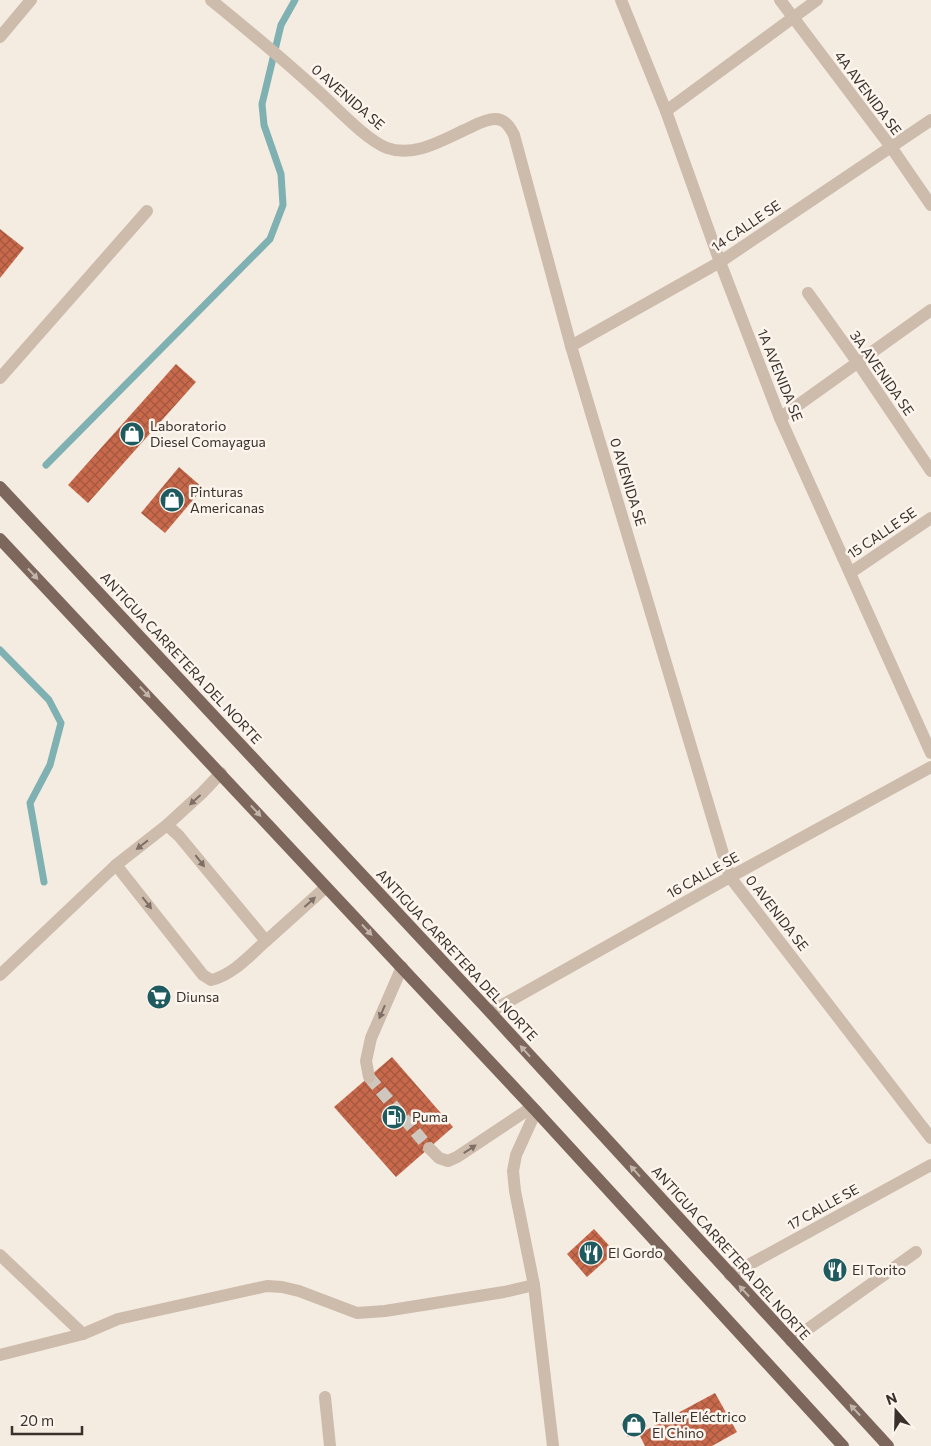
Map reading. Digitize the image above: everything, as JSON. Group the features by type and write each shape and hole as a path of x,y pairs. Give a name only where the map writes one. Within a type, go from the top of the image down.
{"main road":[{"name":"ANTIGUA CARRETERA DEL NORTE","path":"0,487 490,1012 888,1446"},
{"path":"0,539 534,1109 843,1446"}],"street":[{"path":"0,37 31,0"},
{"name":"0 AVENIDA SE","path":"211,0 294,69 368,136 385,147 404,152 426,147 485,120 495,119 503,121 510,126 514,134 571,346 730,877 931,1138"},
{"name":"1A AVENIDA SE","path":"621,0 666,111 720,262 780,418 931,753"},
{"name":"4A AVENIDA SE","path":"780,0 931,205"},
{"path":"666,111 817,0"},
{"name":"14 CALLE SE","path":"571,346 720,262 931,120"},
{"path":"0,378 147,211"},
{"name":"3A AVENIDA SE","path":"808,294 858,363 931,471"},
{"path":"780,418 931,310"},
{"name":"15 CALLE SE","path":"850,573 931,518"},
{"name":"16 CALLE SE","path":"490,1012 931,767"},
{"path":"0,975 116,865 168,825 221,773"},
{"path":"168,825 180,836 266,941"},
{"path":"116,865 203,975 211,980 221,978 231,971 326,887"},
{"path":"369,1077 366,1061 371,1038 402,967"},
{"path":"429,1148 439,1158 448,1161 534,1109"},
{"path":"534,1109 516,1155 513,1171 515,1191 534,1285 553,1446"},
{"name":"17 CALLE SE","path":"730,1275 931,1165"},
{"path":"791,1341 916,1252"},
{"path":"0,1255 83,1334"},
{"path":"0,1355 83,1334 118,1320 267,1286 282,1286 299,1291 357,1314 504,1292 534,1285"},
{"path":"325,1396 330,1446"}],"building":[{"path":"0,229 24,248 0,278"},
{"name":"Laboratorio Diesel Comayagua","path":"176,364 196,382 88,503 68,485"},
{"name":"Pinturas Americanas","path":"179,467 203,488 165,533 141,513"},
{"name":"Puma","path":"392,1057 453,1127 396,1177 334,1107"},
{"name":"El Gordo","path":"594,1229 615,1252 587,1277 567,1254"},
{"path":"715,1393 737,1432 712,1446 645,1446 639,1434"},
{"name":"Taller Eléctrico El Chino","path":"640,1414 647,1426 628,1437 621,1424"}],"waterway":[{"path":"46,465 270,239 283,205 281,174 264,125 262,104 281,25 295,0"},
{"path":"0,650 49,700 61,723 50,765 30,803 44,882"}],"tunnel":[{"path":"369,1077 429,1148"}],"place":[{"name":"Laboratorio Diesel Comayagua","path":"132,434"},
{"name":"Pinturas Americanas","path":"172,500"},
{"name":"Diunsa","path":"159,997"},
{"name":"Puma","path":"394,1117"},
{"name":"El Gordo","path":"591,1253"},
{"name":"El Torito","path":"835,1270"},
{"name":"Taller Eléctrico El Chino","path":"634,1425"}]}
